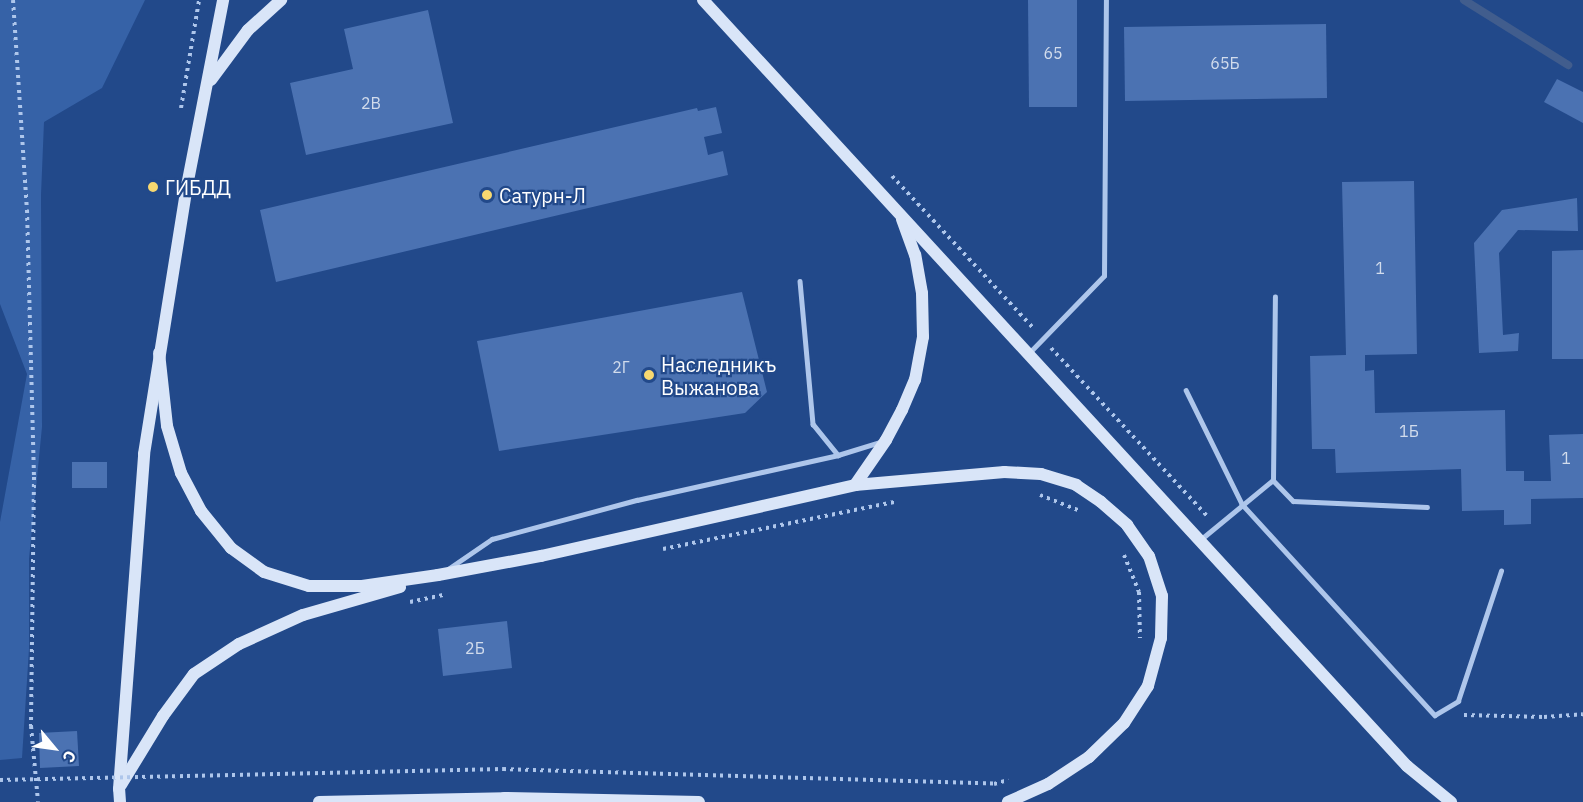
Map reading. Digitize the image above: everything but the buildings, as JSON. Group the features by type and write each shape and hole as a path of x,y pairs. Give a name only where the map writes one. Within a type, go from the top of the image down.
{"main road":[{"path":"120,802 119,789 144,454 186,191 209,83 223,0"},
{"path":"209,83 248,30 281,0"},
{"path":"703,0 1407,766 1451,802"},
{"path":"855,485 886,440 915,380 923,337 922,293 915,255 897,209"},
{"path":"159,353 167,426 181,473 201,511 231,548 264,572 309,586 362,586 541,556 855,485 1004,472 1041,474 1076,485 1101,502 1127,525 1149,556 1162,596 1161,638 1148,686 1124,723 1089,757 1048,784 1008,802"},
{"path":"119,789 163,716 194,674 239,644 303,615 438,575"},
{"path":"319,802 504,798 699,802"}],"lane":[{"path":"1029,353 1104,276 1106,0"},
{"path":"800,282 813,424 838,456"},
{"path":"1275,297 1273,480 1293,501 1427,507"},
{"path":"1186,390 1242,504 1434,715 1458,701 1501,571"},
{"path":"438,575 492,540 637,500 838,456 886,440"},
{"path":"1200,540 1273,480"}],"path":[{"path":"14,0 27,210 34,477 31,726 38,802"},
{"path":"180,116 199,0"},
{"path":"885,168 1216,526"},
{"path":"1032,492 1086,514"},
{"path":"659,550 902,500"},
{"path":"1121,547 1139,592 1141,637 1138,649"},
{"path":"405,603 451,593"},
{"path":"1434,715 1544,717 1583,714"},
{"path":"0,780 503,769 994,784 1011,779"}],"shaded area":[{"path":"0,0 145,0 102,88 44,122 41,195 42,427 29,559 29,649 22,758 0,760 0,522 27,374 0,304"}],"waterway":[{"path":"1464,0 1568,65"}],"place":[{"name":"ГИБДД","path":"153,187"},
{"name":"Сатурн-Л","path":"487,195"},
{"name":"Наследникъ Выжанова","path":"649,375"}]}
